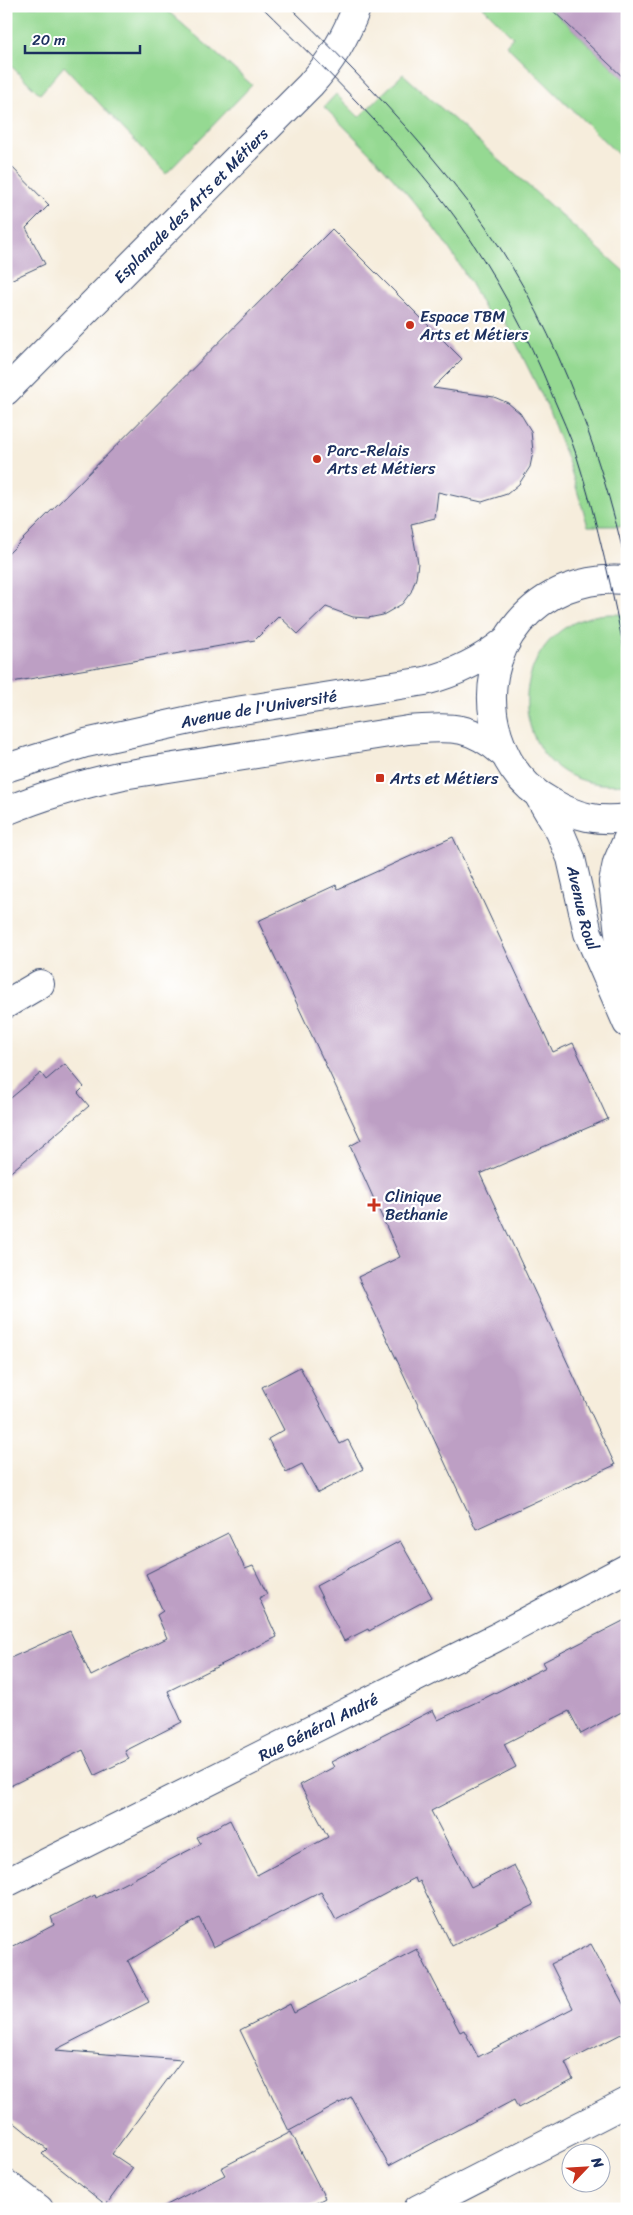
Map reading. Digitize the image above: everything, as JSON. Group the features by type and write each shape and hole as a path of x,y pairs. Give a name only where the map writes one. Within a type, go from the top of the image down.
{"street":[{"name":"Esplanade des Arts et Métiers","path":"6,391 315,80 337,53 358,6"},
{"path":"503,753 492,716 492,678 505,641 514,627 533,607 556,592 583,582 609,578 627,580"},
{"name":"Avenue de l'Université","path":"6,768 32,758 86,743 217,714 432,679 467,667 487,656 505,641"},
{"path":"6,811 77,786 123,775 408,730 452,727 471,732 488,740 503,753 518,776 538,795 570,813 607,820 627,818"},
{"name":"Avenue Roul","path":"538,795 560,832 571,858 588,934 627,1023"},
{"name":"Avenue Roul","path":"627,840 617,862 613,882 627,1002"},
{"path":"6,1004 40,984"},
{"name":"Rue Général André","path":"6,1883 486,1642 627,1568"},
{"path":"418,2209 627,2102"},
{"path":"6,2184 39,2209"}],"green space":[{"path":"6,6 162,6 252,85 166,174 64,66 40,94 6,61"},
{"path":"482,6 548,6 627,81 627,163 506,45 513,37"},
{"path":"403,74 627,274 627,526 588,526 569,464 547,406 501,313 491,322 466,275 433,226 380,163 324,107 336,94 359,117"},
{"path":"617,614 627,616 627,784 611,785 585,781 558,768 540,747 529,723 527,696 532,669 545,646 566,627 594,616"}],"building":[{"path":"548,6 627,6 627,81"},
{"path":"6,161 49,205 26,228 45,264 6,282"},
{"name":"Parc-Relais Arts et Métiers","path":"332,229 462,359 433,388 494,397 508,403 520,413 531,431 533,452 530,467 519,484 507,494 482,502 438,492 435,518 411,524 418,563 416,578 411,592 402,604 383,615 368,618 353,617 326,607 298,634 279,616 255,640 6,683 6,556"},
{"path":"453,837 553,1052 573,1043 608,1119 480,1174 615,1465 476,1529 358,1277 400,1257 350,1146 361,1140 258,921 336,885 338,889"},
{"path":"65,1064 84,1087 78,1093 89,1106 6,1176 6,1102 41,1073 46,1080"},
{"path":"300,1367 340,1444 348,1440 363,1469 318,1493 302,1464 286,1472 268,1439 284,1430 262,1387"},
{"path":"228,1533 245,1569 253,1566 267,1594 259,1598 277,1637 168,1691 182,1722 125,1751 129,1759 95,1775 83,1750 6,1788 6,1660 70,1631 91,1676 167,1638 157,1615 163,1611 146,1574"},
{"path":"400,1541 432,1597 369,1631 368,1629 344,1641 316,1586"},
{"path":"627,1619 627,1709 581,1734 569,1711 504,1744 516,1767 431,1811 471,1887 514,1865 534,1905 452,1946 420,1881 417,1883 415,1878 336,1920 321,1892 213,1947 199,1918 128,1961 149,2002 55,2050 182,2060 112,2154 133,2168 106,2205 42,2154 47,2149 6,2116 6,1950 54,1925 51,1917 95,1895 96,1898 201,1844 197,1837 230,1820 257,1875 328,1837 300,1785 334,1767 331,1762 433,1710 438,1720 481,1700 546,1667 543,1662"},
{"path":"591,1944 627,2011 627,2031 565,2063 573,2079 518,2108 514,2100 389,2166 351,2097 289,2131 240,2030 290,2004 294,2013 417,1949 460,2032 464,2030 478,2057 573,2008 551,1964"},
{"path":"291,2132 325,2198 305,2209 159,2209 225,2175 221,2168"}],"tram line":[{"path":"261,6 312,56 411,161 470,238 497,282 543,373 576,454 604,559 627,665"},
{"path":"289,6 361,78 407,128 451,180 500,247 548,334 568,380 602,474 616,521 627,569"}],"place":[{"name":"Espace TBM Arts et Métiers","path":"410,325"},
{"name":"Parc-Relais Arts et Métiers","path":"317,459"},
{"name":"Arts et Métiers","path":"380,778"},
{"name":"Clinique Bethanie","path":"374,1205"}]}
